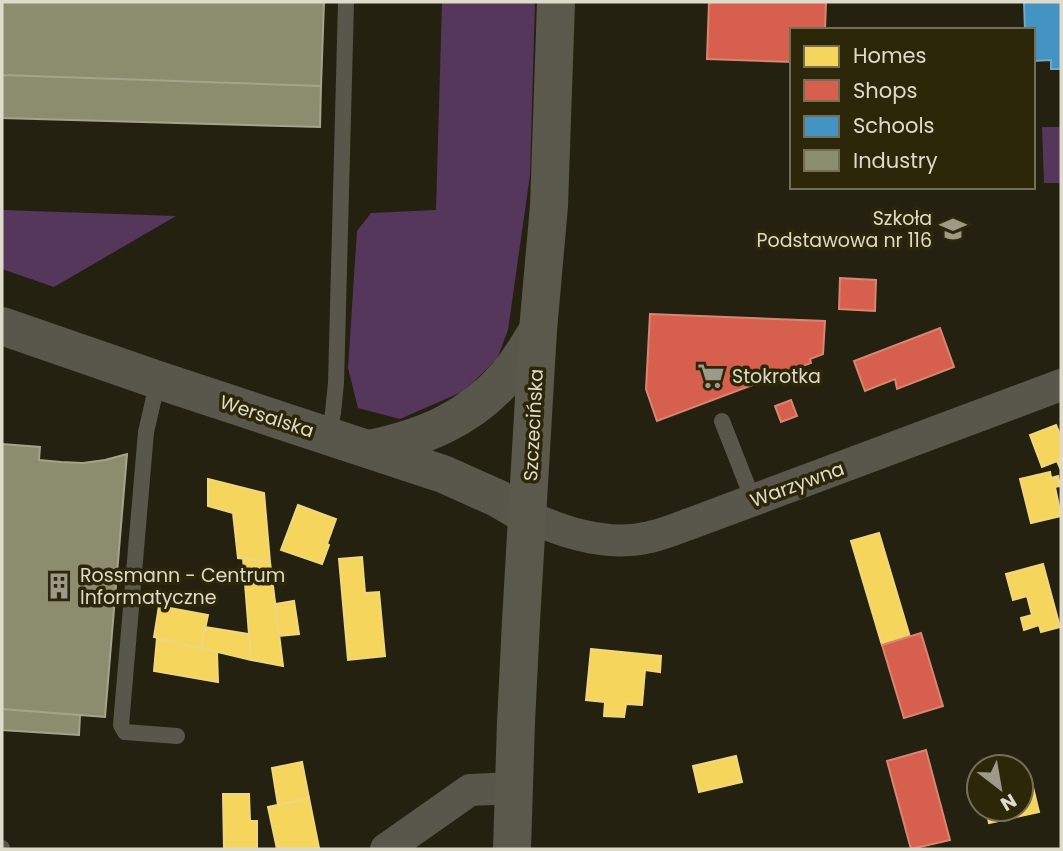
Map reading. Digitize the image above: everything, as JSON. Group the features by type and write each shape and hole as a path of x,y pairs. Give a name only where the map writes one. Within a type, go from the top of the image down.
{"main road":[{"name":"Szczecińska","path":"512,849 527,516 538,330 549,206 556,2"}],"street":[{"name":"Wersalska","path":"2,326 462,481 527,516"},
{"path":"369,449 402,442 433,430 477,405 508,374 538,330"},
{"name":"Warzywna","path":"527,516 551,527 597,538 648,538 1061,385"},
{"path":"386,849 470,790 514,788"}],"lane":[{"path":"312,430 333,413 336,383 346,2"},
{"path":"158,380 146,432 121,725 125,732 177,736"},
{"path":"722,421 753,500"}],"shaded area":[{"path":"442,2 535,2 530,175 508,330 497,359 464,391 400,419 358,408 348,368 357,231 371,213 436,210"},
{"path":"1042,127 1061,127 1061,183 1044,183"},
{"path":"2,210 176,216 54,287 2,269"}],"building: Homes":[{"path":"1056,425 1061,437 1061,470 1057,461 1042,467 1030,435"},
{"path":"1050,472 1051,478 1058,476 1060,486 1055,487 1061,516 1031,523 1020,479"},
{"path":"208,479 264,493 270,562 238,558 233,513 208,506"},
{"path":"298,505 336,519 322,564 281,550"},
{"path":"879,533 910,637 882,645 851,541"},
{"path":"362,557 365,593 379,592 385,656 348,660 339,559"},
{"path":"243,558 270,562 283,666 251,660"},
{"path":"1043,564 1060,627 1041,632 1039,625 1024,630 1021,618 1032,615 1027,596 1013,600 1006,574"},
{"path":"294,601 299,634 279,636 275,604"},
{"path":"159,606 208,615 201,648 154,637"},
{"path":"205,627 249,634 251,660 201,648"},
{"path":"157,638 217,652 218,682 154,671"},
{"path":"591,649 661,656 660,672 645,670 642,705 626,704 624,717 604,716 605,702 586,700"},
{"path":"736,756 742,782 699,792 693,766"},
{"path":"302,762 309,798 278,805 272,768"},
{"path":"223,794 249,794 250,821 257,821 257,849 224,849"},
{"path":"1035,796 1039,812 1035,813"},
{"path":"309,798 319,848 277,849 268,807"}],"building: Shops":[{"path":"709,2 826,2 825,28 790,28 790,62 707,59"},
{"path":"840,278 876,280 875,311 839,309"},
{"name":"Stokrotka","path":"650,314 825,321 823,354 810,359 811,363 657,421 646,389"},
{"path":"940,328 954,367 897,389 895,379 865,391 854,361"},
{"path":"791,400 797,416 781,422 775,406"},
{"path":"921,633 943,706 904,718 882,645"},
{"path":"926,750 950,840 911,849 887,761"}],"building: Schools":[{"path":"1024,2 1061,2 1061,69 1051,69 1051,60 1035,61 1035,28 1025,28"}],"building: Industry":[{"path":"2,2 324,2 321,86 2,75"},
{"path":"2,75 321,86 320,127 2,118"},
{"name":"Rossmann - Centrum Informatyczne","path":"2,444 40,447 39,460 61,462 83,463 127,454 105,717 2,709"},
{"path":"2,709 80,715 79,735 2,730"}],"place":[{"name":"Szkoła Podstawowa nr 116","path":"953,229"},
{"name":"Stokrotka","path":"711,376"},
{"name":"Rossmann - Centrum Informatyczne","path":"59,586"}]}
